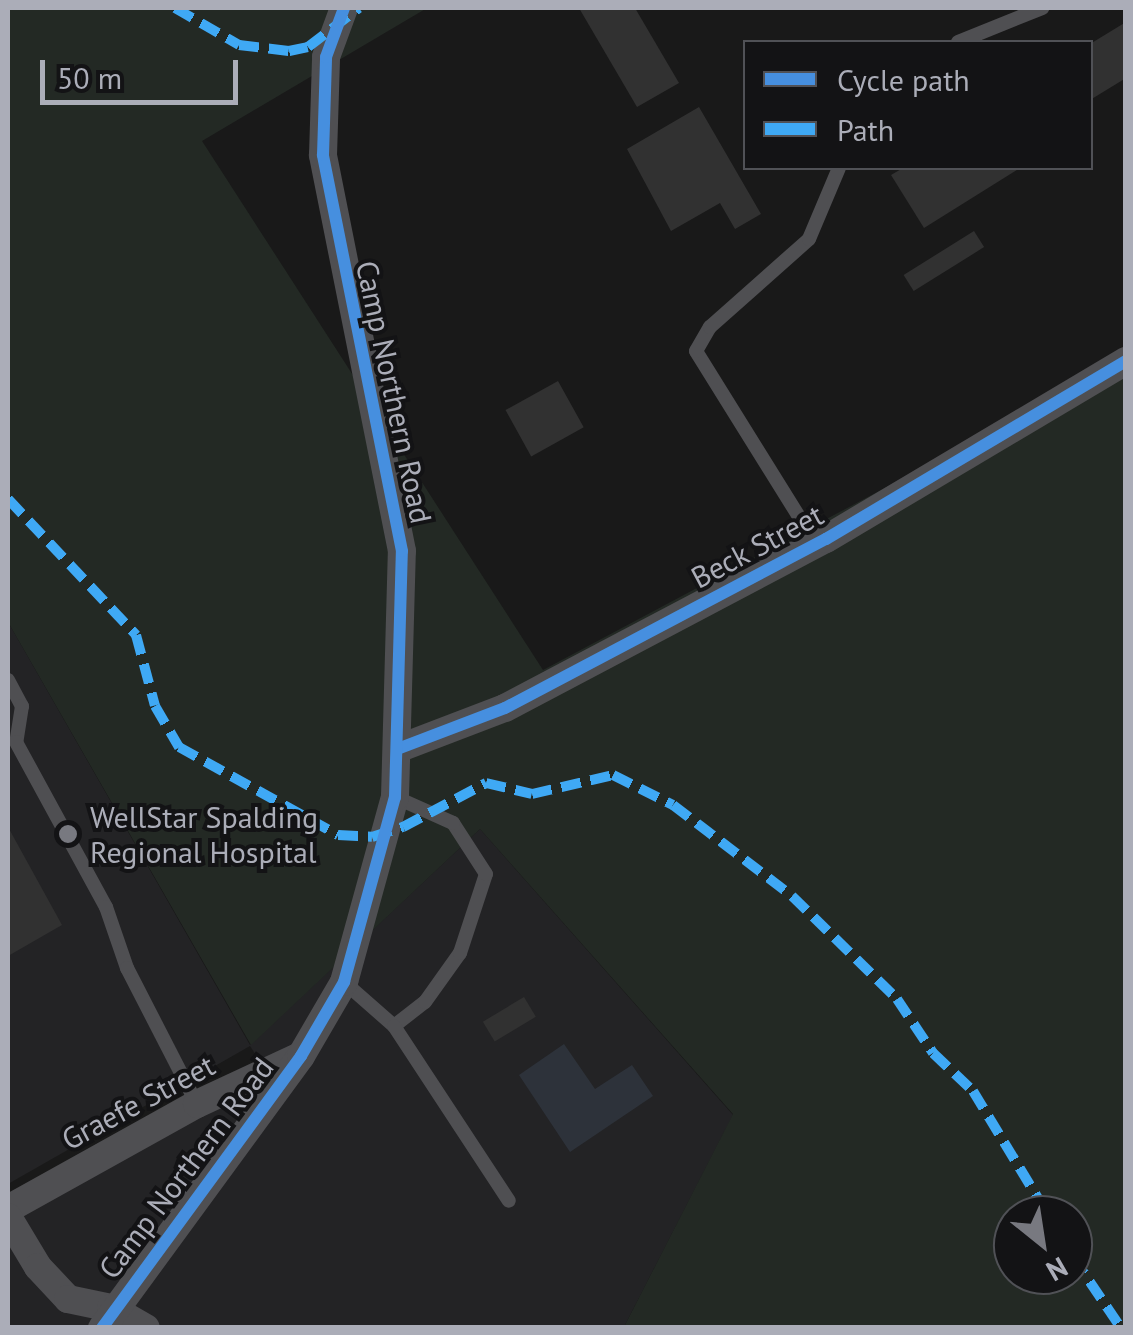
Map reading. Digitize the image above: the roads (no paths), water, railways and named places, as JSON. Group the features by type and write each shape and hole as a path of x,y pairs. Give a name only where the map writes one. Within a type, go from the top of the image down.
{"street":[{"name":"Camp Northern Road","path":"106,1318 302,1056 344,982 395,798 400,748 402,551 323,155 326,56 344,8"},
{"name":"Beck Street","path":"400,748 506,708 816,544 1126,362"},
{"name":"Graefe Street","path":"8,1209 197,1104 302,1056"},
{"path":"8,1217 38,1268 68,1299 106,1318 146,1328"}],"lane":[{"path":"963,40 1042,8"},
{"path":"816,544 696,351 710,327 809,239 838,170"},
{"path":"8,680 22,706 12,741 106,906 127,968 197,1104"},
{"path":"394,1026 425,1002 460,954 486,874 454,823 395,798"},
{"path":"344,982 394,1026 509,1201"}],"place":[{"name":"WellStar Spalding Regional Hospital","path":"68,834"}]}
